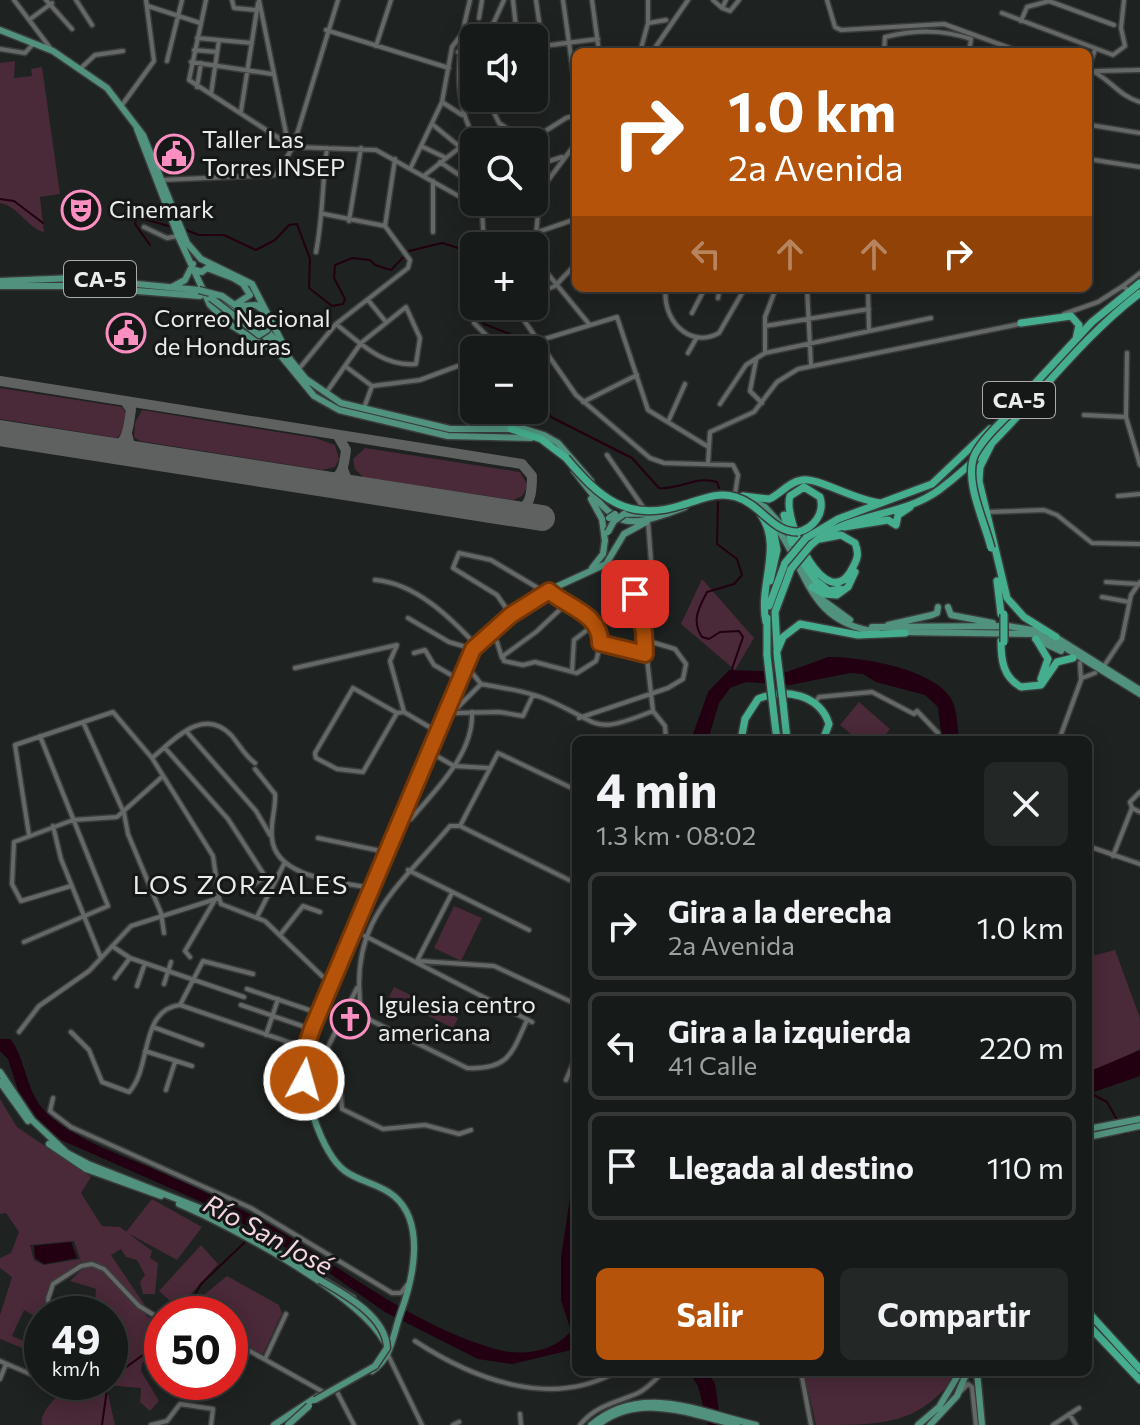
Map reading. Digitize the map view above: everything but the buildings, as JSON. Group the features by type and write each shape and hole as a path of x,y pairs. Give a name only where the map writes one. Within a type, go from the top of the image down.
{"highway":[{"name":"CA-5","path":"887,503 932,484 1023,398 1126,288 1140,283"},
{"name":"CA-5","path":"929,495 997,435 1098,328 1140,293"},
{"path":"1021,323 1071,316 1079,325 1076,340"},
{"path":"1002,614 991,548 973,486 973,462 984,442 1023,398"},
{"path":"510,432 527,434 555,447 599,495 625,507 661,510 708,496 729,496 764,512 772,524 777,550 766,599"},
{"path":"997,435 978,475 1007,598 1014,608 1056,637"},
{"path":"739,495 769,499 794,482 807,479 857,499 887,503"},
{"path":"792,543 784,507 790,491 803,484 822,493 826,507 812,540"},
{"path":"772,524 780,529 798,532 814,523 822,508 816,491 804,487 790,496 788,510 807,554 819,574 830,582 840,582 850,574"},
{"path":"812,540 834,528 929,495"},
{"path":"834,528 888,520 896,525 902,511 924,502 929,495"},
{"path":"766,622 772,593 788,566 812,540 838,519 887,503"},
{"path":"757,510 770,537 766,622 775,736"},
{"path":"812,540 842,532 849,534 859,546 861,557 843,592 831,596 812,587"},
{"path":"796,552 816,581 829,591 841,588 858,554 851,539 841,535 812,540"},
{"path":"787,736 777,653 777,604 788,566"},
{"path":"999,568 1006,664 1022,684 1036,683 1052,660"},
{"path":"777,653 783,637 800,624 858,635 905,633"},
{"path":"1036,639 1052,660"},
{"path":"1052,660 1077,660"},
{"path":"742,736 745,719 758,699 786,694 815,703 829,724 824,736"},
{"path":"785,721 794,736"},
{"path":"1092,1316 1140,1369"},
{"path":"1092,1331 1140,1380"}],"main road":[{"path":"0,30 8,39 34,43 81,68 107,88 122,105 136,125 182,234 205,263 247,288 248,298 237,305"},
{"path":"159,180 178,236 217,315 264,342 297,373"},
{"path":"194,267 202,272 205,263"},
{"path":"169,288 185,280 194,267 205,263 234,273 252,284 285,349"},
{"path":"211,298 259,335 267,330 267,319 252,290 234,273"},
{"name":"CA-5","path":"0,283 75,278 169,288 199,293 237,305 262,324 285,349 297,373 325,395 362,411 450,429 544,435 558,443 607,496"},
{"name":"CA-5","path":"0,283 199,293 222,300 258,328 323,403 355,415 448,436 510,432 547,445 610,514 624,522 647,521"},
{"path":"237,305 256,305 263,310"},
{"path":"572,469 599,512 605,541"},
{"path":"607,496 643,507 662,508 710,493 739,495 771,512 792,543 812,587 826,605 844,617 875,628 1035,629 1056,637 1106,675"},
{"path":"599,512 612,516 607,496"},
{"path":"286,1425 325,1394 378,1367 391,1341 410,1285 413,1244 406,1212 394,1195 350,1174 336,1162 306,1093 306,1048 465,663 475,647 511,615 546,593 606,564 624,534 647,521 711,499 735,499 757,510 781,533 805,585 823,608 863,629 905,633 1008,629 1036,639 1140,692"},
{"path":"582,575 600,560 614,521 624,514 661,512 687,501"},
{"path":"875,628 932,615 937,613 938,607"},
{"path":"948,607 951,615 1054,641 1106,675 1140,692"},
{"path":"0,1072 32,1120 67,1153 210,1212 344,1300 379,1334 387,1351"},
{"path":"0,1082 29,1122 65,1157 86,1169 208,1216 358,1305 382,1331 387,1344 380,1362 276,1425"},
{"path":"1092,1136 1137,1123"},
{"path":"1092,1129 1115,1128"},
{"path":"307,1273 348,1294 385,1329 396,1326"},
{"path":"276,1425 374,1364 387,1351"},
{"path":"918,1425 939,1407 958,1376"},
{"path":"930,1425 957,1396 965,1376"},
{"path":"976,1376 979,1423"},
{"path":"286,1425 315,1400"},
{"path":"591,1425 629,1403 658,1402 736,1423 756,1425"},
{"path":"598,1425 615,1413 637,1407 684,1410"}],"street":[{"path":"14,0 53,51"},
{"path":"46,0 52,3 72,29"},
{"path":"76,0 92,25"},
{"path":"167,61 182,0"},
{"path":"206,0 189,80 197,87 241,111 290,145 361,148 395,159 460,196"},
{"path":"232,0 234,8 257,10"},
{"path":"241,111 259,0"},
{"path":"259,0 272,74 290,145"},
{"path":"159,180 276,175 290,145 338,0"},
{"path":"376,46 391,0"},
{"path":"464,24 470,0"},
{"path":"479,18 482,0"},
{"path":"492,24 504,0"},
{"path":"513,0 515,24"},
{"path":"536,0 538,24"},
{"path":"563,0 572,64"},
{"path":"592,0 599,48"},
{"path":"641,48 648,23 648,0"},
{"path":"655,48 688,0"},
{"path":"713,0 730,11 739,0"},
{"path":"722,8 726,0"},
{"path":"827,0 835,27 843,31 930,23 1009,48"},
{"path":"1092,49 1113,55 1123,51 1124,0"},
{"path":"1021,21 1027,7 1049,1 1114,25"},
{"path":"29,20 52,3"},
{"path":"122,105 154,61 147,3 200,23"},
{"path":"1002,13 1090,48"},
{"path":"648,23 666,20"},
{"path":"326,30 449,68"},
{"path":"884,48 885,37 914,30 946,30 972,36"},
{"path":"970,48 972,36"},
{"path":"411,167 442,102 452,47 460,37"},
{"path":"197,38 252,43"},
{"path":"8,39 0,49 25,53 34,43"},
{"path":"548,45 598,39"},
{"path":"211,94 219,40"},
{"path":"460,43 462,115 469,128"},
{"path":"194,50 217,52"},
{"path":"1092,62 1095,50"},
{"path":"81,68 95,55 123,51"},
{"path":"191,62 272,74"},
{"path":"197,87 201,63"},
{"path":"1092,70 1140,70"},
{"path":"1092,71 1103,76 1123,96 1140,102"},
{"path":"442,102 462,115"},
{"path":"494,112 499,123 506,128"},
{"path":"548,129 572,116"},
{"path":"425,175 460,147 432,124"},
{"path":"1092,125 1140,133"},
{"path":"421,146 460,174"},
{"path":"572,147 540,191 534,257 589,325"},
{"path":"316,252 324,214 320,205 327,148"},
{"path":"349,221 361,148"},
{"path":"548,161 564,156"},
{"path":"385,226 395,159"},
{"path":"1092,160 1140,167"},
{"path":"433,181 433,232"},
{"path":"297,373 336,324 408,268 410,256 385,226 324,214"},
{"path":"536,231 572,220"},
{"path":"144,227 167,238 178,236"},
{"path":"548,289 555,286 572,268"},
{"path":"708,463 707,446 713,429 748,416 782,378 811,365 1087,307 1126,288 1140,273"},
{"path":"666,292 666,312 676,327 697,337 719,333 743,292"},
{"path":"692,313 703,292"},
{"path":"718,298 719,292"},
{"path":"765,353 765,326 775,292"},
{"path":"807,292 811,365"},
{"path":"868,292 869,331"},
{"path":"368,300 386,322"},
{"path":"325,395 361,343 403,308 409,308 420,335 416,364 382,359 361,343 336,324"},
{"path":"765,326 869,309"},
{"path":"548,338 617,317 648,410 707,446"},
{"path":"720,404 746,365 765,353 931,318"},
{"path":"474,320 487,336"},
{"path":"525,320 538,336"},
{"path":"688,353 697,337"},
{"path":"548,350 583,402 656,462 735,467 739,495"},
{"path":"1127,353 1126,417 1140,465"},
{"path":"757,358 749,388 751,396 762,403"},
{"path":"345,366 372,386 420,380 460,365"},
{"path":"583,402 637,375"},
{"path":"668,423 685,384"},
{"path":"362,411 372,386"},
{"path":"1084,415 1126,417"},
{"path":"469,424 469,429"},
{"path":"607,455 643,507"},
{"path":"1118,496 1140,494"},
{"path":"987,512 1044,510 1057,515 1092,543 1140,544"},
{"path":"647,521 651,561 635,589 645,640 653,711 665,726 666,736"},
{"path":"497,642 502,658 508,664 535,662 572,672 585,671 593,665 600,643 595,624 567,603 499,564 459,553 453,568 497,595 511,615"},
{"path":"375,580 393,581 425,600 453,620 475,647"},
{"path":"1060,736 1081,680 1085,674 1099,670 1123,636 1129,602 1139,583 1106,582"},
{"path":"1102,597 1129,602"},
{"path":"502,658 546,624 567,603"},
{"path":"408,618 449,642 475,647"},
{"path":"572,672 574,640 595,624"},
{"path":"578,718 679,684 685,675 686,664 675,649 645,640"},
{"path":"600,643 645,654"},
{"path":"295,668 397,645 390,661 404,712"},
{"path":"414,653 425,650 434,665 458,679"},
{"path":"1077,660 1081,680"},
{"path":"465,663 481,684 533,695 578,718 603,725 618,725 653,711"},
{"path":"397,713 363,772 337,769 316,758 315,753 353,688 397,713 404,712 437,730 481,684"},
{"path":"815,703 819,697 872,692 914,714 917,711 938,733"},
{"path":"456,713 523,716 533,695"},
{"path":"29,835 14,746 113,712 152,758 213,856 221,904 257,918 280,935 322,976"},
{"path":"399,821 411,819 454,766 472,731 472,712"},
{"path":"83,722 124,813 128,834 161,913 164,933"},
{"path":"152,758 197,724 214,723 225,729 275,794 271,837"},
{"path":"186,731 256,811 285,862 309,874 370,888"},
{"path":"24,942 108,906 40,736"},
{"path":"165,748 228,819 272,887"},
{"path":"428,751 454,766 489,768"},
{"path":"460,826 489,768 497,755 502,753 523,767 572,788"},
{"path":"71,886 21,901 12,884 13,845 29,835 73,820 106,819 124,813 163,776"},
{"path":"1113,856 1132,808 1131,798 1140,792"},
{"path":"1132,808 1140,812"},
{"path":"53,826 71,886 101,958"},
{"path":"418,960 429,971 530,1021 508,1059 497,1066 467,1068 362,1016 358,987 365,936 408,870 450,826 460,826 569,880"},
{"path":"318,838 386,852"},
{"path":"1092,848 1140,864"},
{"path":"257,918 285,862"},
{"path":"408,870 529,930"},
{"path":"243,893 264,877"},
{"path":"418,960 452,893"},
{"path":"19,1032 39,1006 73,985 131,926 161,913 218,898"},
{"path":"190,957 185,951 218,898"},
{"path":"280,935 303,906 320,912"},
{"path":"355,925 365,936 418,960 494,966 572,1002"},
{"path":"350,936 365,936"},
{"path":"112,946 130,958 244,997"},
{"path":"115,978 130,958"},
{"path":"180,1005 203,961 253,974"},
{"path":"164,984 171,962"},
{"path":"137,986 145,963"},
{"path":"358,987 327,1049 327,1058 340,1081 342,1109 383,1129 425,1125 459,1134 471,1130"},
{"path":"247,989 318,1013"},
{"path":"266,1035 278,999"},
{"path":"71,1032 89,1050 102,1082 129,1092 153,1027 163,1010 180,1005 306,1048"},
{"path":"241,1005 312,1029"},
{"path":"153,1027 202,1045"},
{"path":"145,1051 192,1066"},
{"path":"166,1090 175,1061"},
{"path":"566,1080 572,1066"},
{"path":"53,1098 50,1111 71,1127 251,1208 379,1286 398,1294 410,1285"},
{"path":"49,1296 53,1284 81,1266 92,1264 104,1269 144,1309"},
{"path":"265,1359 286,1314"},
{"path":"415,1341 480,1375 522,1388 578,1386 605,1376"},
{"path":"248,1350 325,1394"},
{"path":"387,1351 422,1425"},
{"path":"0,1379 3,1363 24,1372"},
{"path":"580,1425 589,1415 613,1400 638,1393 658,1376"},
{"path":"802,1376 811,1425"},
{"path":"957,1396 966,1385 972,1386 979,1423"},
{"path":"336,1390 354,1425"},
{"path":"151,1425 168,1423 180,1404 213,1409 211,1425"},
{"path":"1053,1425 1079,1408"},
{"path":"520,1414 521,1425"},
{"path":"1069,1414 1076,1425"},
{"path":"453,1425 459,1422"}],"shaded area":[{"path":"15,61 14,78 32,76 31,69 42,67 60,194 40,197 44,232 0,203 0,63"},
{"path":"0,388 122,407 126,413 123,431 117,438 0,419"},
{"path":"142,410 315,438 335,445 339,459 335,467 322,470 140,441 134,437 135,423"},
{"path":"365,448 520,472 528,486 522,496 513,500 363,477 355,469 353,459"},
{"path":"702,579 754,638 735,670 681,624"},
{"path":"859,702 890,729 884,736 853,736 840,725"},
{"path":"454,906 482,918 461,961 434,948"},
{"path":"1115,950 1140,1018 1140,1049 1092,1074 1092,956"},
{"path":"394,987 458,1018 453,1028 389,997"},
{"path":"0,1099 17,1127 91,1177 81,1193 102,1226 120,1227 152,1251 150,1258 158,1263 155,1294 143,1294 140,1282 145,1275 137,1260 126,1257 121,1249 111,1255 144,1304 144,1362 141,1371 144,1376 144,1400 159,1401 150,1411 140,1402 141,1388 128,1387 128,1296 95,1296 96,1289 70,1281 83,1268 80,1259 81,1264 55,1283 49,1296 24,1296 24,1310 12,1336 24,1341 24,1349 0,1339 0,1315 12,1277 0,1268 0,1258 11,1253 19,1232 6,1213 0,1214","holes":["74,1241 80,1259 44,1265 34,1260 30,1245"]},
{"path":"152,1199 202,1227 177,1260 126,1232"},
{"path":"201,1245 218,1264 189,1296 165,1296 159,1291"},
{"path":"227,1276 279,1305 282,1313 263,1354 248,1348 248,1296 204,1295"},
{"path":"805,1376 955,1376 930,1403 899,1418 862,1424 816,1425"},
{"path":"54,1400 109,1400 115,1425 42,1425 47,1408"}],"water":[{"path":"828,657 876,662 911,672 940,687 950,697 956,712 959,736 942,736 938,707 925,695 876,682 863,674 850,673 790,685 746,682 730,688 719,703 709,736 692,736 708,692 729,670 787,672"},
{"name":"Río San José","path":"0,1039 10,1039 37,1101 65,1127 93,1143 248,1213 413,1314 470,1341 499,1350 518,1353 538,1351 556,1344 571,1331 561,1300 561,1258 572,1185 572,1349 512,1364 478,1359 385,1312 319,1266 211,1206 61,1140 37,1118 18,1090 8,1059 0,1051"},
{"path":"1140,1050 1140,1076 1092,1093 1092,1070"},
{"path":"71,1242 77,1258 44,1264 35,1258 34,1246"},
{"path":"692,1376 710,1376 715,1384 721,1425 708,1425 698,1386"}],"waterway":[{"path":"0,199 14,201 43,223"},
{"path":"150,245 135,224 137,217 172,227"},
{"path":"186,230 199,235 224,235 256,250 275,240 289,225 297,224 310,259 309,288 332,306 343,304 345,299 334,278 335,265 352,258 370,260 391,270 409,251 442,243 460,249"},
{"path":"483,320 484,324 512,336"},
{"path":"548,412 551,417 632,458 659,488 702,480 717,482 719,488"},
{"path":"718,502 717,544 737,559 742,575 734,584 707,592 699,609 697,625 702,637 709,639 720,632 739,631 743,637 732,669"},
{"path":"1092,1094 1107,1102 1125,1134"},
{"name":"Río San José","path":"194,1296 201,1284 245,1242"},
{"path":"128,1366 144,1354"},
{"path":"102,1425 105,1400"}],"taxiway":[{"path":"0,381 522,464 532,476 531,495 526,505 510,513"},
{"path":"108,450 124,440 131,410 125,401"},
{"path":"127,434 130,445 141,455"},
{"path":"326,484 336,478 343,466 346,450 338,436"},
{"path":"343,469 348,482 358,489"}],"runway":[{"path":"0,433 542,518"}],"place":[{"name":"Taller Las Torres INSEP","path":"174,154"},
{"name":"Cinemark","path":"81,210"},
{"name":"Correo Nacional de Honduras","path":"126,333"},
{"name":"Igulesia centro americana","path":"350,1019"}],"district":[{"name":"LOS ZORZALES","path":"241,885"}],"route":[{"path":"304,1080 303,1056 312,1029 473,649 511,615 549,591 590,618 599,632 600,643 645,654 644,632 635,594"}]}
